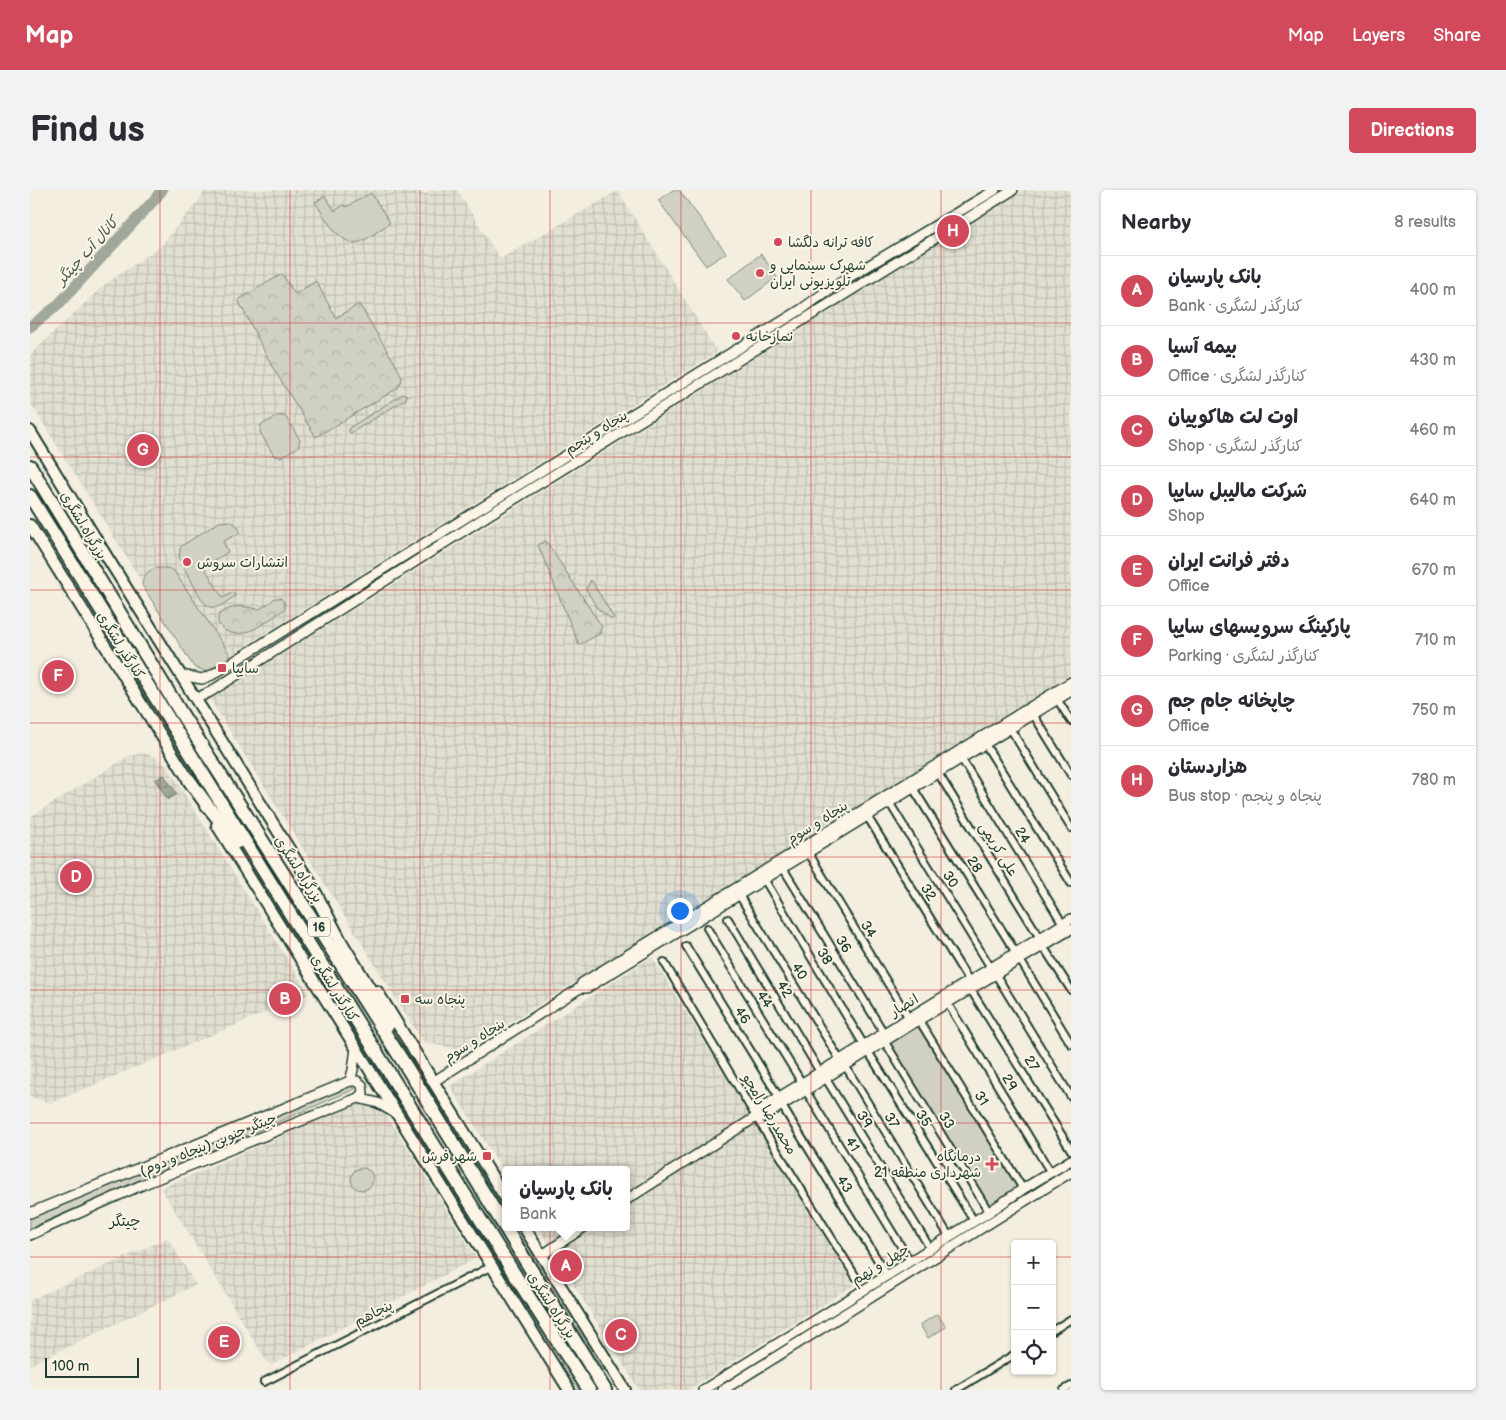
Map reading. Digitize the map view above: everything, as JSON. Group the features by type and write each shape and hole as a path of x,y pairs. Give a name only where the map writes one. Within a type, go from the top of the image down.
{"highway":[{"name":"بزرگراه لشگری","path":"30,466 181,713 409,1071 502,1222"},
{"name":"بزرگراه لشگری","path":"30,496 520,1283 589,1390"},
{"path":"189,780 207,805 267,877"},
{"path":"306,876 341,944 377,1002 409,1071"},
{"name":"بزرگراه لشگری","path":"507,1231 605,1390"},
{"path":"584,1356 611,1390"}],"main road":[{"path":"30,431 502,1193"},
{"name":"کنارگذر لشگری","path":"30,525 569,1390"},
{"path":"526,1231 625,1390"}],"street":[{"name":"پنجاه و پنجم","path":"195,699 214,689 487,516 804,313 831,288 982,193 995,190"},
{"name":"پنجاه و پنجم","path":"207,677 482,507 804,313 1013,190"},
{"path":"982,193 989,205"},
{"path":"482,507 487,516"},
{"path":"181,675 207,677 214,689"},
{"name":"پنجاه و سوم","path":"580,988 582,982 1071,682"},
{"name":"پنجاه و سوم","path":"433,1082 580,988 587,988 1071,691"},
{"path":"1057,699 1071,721"},
{"path":"1033,714 1071,775"},
{"path":"1010,728 1071,828"},
{"path":"985,744 1071,883"},
{"name":"24","path":"962,758 1069,928"},
{"name":"علی کریمی","path":"938,773 1071,990"},
{"name":"28","path":"913,788 1071,1044"},
{"name":"30","path":"889,802 1071,1097"},
{"name":"32","path":"867,816 970,986"},
{"name":"34","path":"808,852 914,1021"},
{"name":"36","path":"783,868 884,1038"},
{"name":"38","path":"764,879 866,1049"},
{"name":"40","path":"739,895 843,1063"},
{"name":"42","path":"728,919 823,1076"},
{"name":"44","path":"707,928 804,1087"},
{"name":"انصار","path":"630,1197 756,1117 758,1110 781,1101 1042,942 1069,928"},
{"name":"46","path":"686,946 781,1101"},
{"name":"محمدرضا رامجو","path":"664,962 756,1117 856,1277"},
{"name":"انصار","path":"914,1021 948,1004 970,986"},
{"name":"27","path":"970,986 1071,1150"},
{"name":"29","path":"948,1004 1051,1173"},
{"name":"31","path":"914,1021 1023,1189"},
{"name":"33","path":"884,1038 989,1212"},
{"path":"356,1048 350,1081 357,1081 362,1085 362,1093 358,1098 378,1103 398,1115"},
{"name":"35","path":"866,1049 974,1221"},
{"name":"37","path":"843,1063 949,1236"},
{"name":"39","path":"823,1076 930,1248"},
{"name":"چیتگر جنوبی (پنجاه و دوم)","path":"30,1213 350,1081"},
{"name":"41","path":"804,1087 910,1261"},
{"name":"چیتگر جنوبی (پنجاه و دوم)","path":"30,1234 144,1184 358,1098"},
{"name":"43","path":"781,1101 887,1275"},
{"name":"چهل و نهم","path":"703,1390 1071,1160"},
{"name":"چهل و نهم","path":"723,1390 1071,1172"},
{"path":"541,1256 578,1231"},
{"name":"پنجاهم","path":"264,1382 492,1266"},
{"path":"1054,1330 1071,1319"},
{"path":"956,1390 1011,1356"},
{"path":"1064,1390 1071,1386"}],"shaded area":[{"path":"204,190 421,190 425,194 432,190 457,190 500,259 618,191 717,352 207,670 193,664 30,402 31,354 103,286 162,245 202,196"},
{"path":"1023,190 1071,190 1071,674 464,1051 423,1042 210,699"},
{"path":"143,753 155,757 167,766 309,994 51,1103 30,1097 30,817 129,756"},
{"path":"652,957 854,1285 688,1390 639,1390 540,1231 630,1231 630,1166 502,1166 502,1169 450,1086"},
{"path":"357,1104 378,1106 396,1129 475,1256 473,1260 271,1365 267,1362 161,1188"},
{"path":"168,1238 196,1285 30,1365 30,1300"}],"green space":[{"path":"673,190 679,190 726,253 706,266 658,200"},
{"path":"371,193 390,223 360,242 353,243 339,235 315,202 325,196 335,211 343,205 346,207"},
{"path":"761,254 777,277 745,301 728,279"},
{"path":"282,274 295,294 316,281 336,318 359,304 402,377 398,388 316,437 273,368 238,300"},
{"path":"403,394 407,395 406,399 351,433 349,432 349,428"},
{"path":"278,416 285,416 300,440 298,447 281,457 274,456 260,432 261,425"},
{"path":"230,521 238,527 240,532 223,542 228,552 204,567 223,598 233,592 235,596 218,607 210,607 202,600 179,559 180,548 219,522"},
{"path":"546,541 602,627 601,633 579,645 538,545"},
{"path":"168,568 174,571 229,653 229,658 207,672 194,667 142,585 147,574 151,570"},
{"path":"591,580 614,618 612,620 597,608 586,589"},
{"path":"275,598 281,598 285,609 254,629 237,634 229,633 219,623 219,614 229,609 242,607 258,609"},
{"path":"242,859 274,896 581,1390 574,1390"},
{"path":"917,1025 1018,1189 988,1208 888,1043"},
{"path":"397,1030 502,1198 502,1208 403,1047"},
{"path":"351,1085 355,1089 30,1228 30,1218"},
{"path":"362,1168 370,1171 373,1179 370,1187 362,1190 354,1187 351,1179 354,1171"},
{"path":"516,1231 522,1231 620,1390 599,1364"},
{"path":"937,1314 946,1327 928,1338 920,1325"}],"water":[{"path":"164,775 177,794 168,800 155,780"}],"waterway":[{"name":"کانال آب چیتگر","path":"30,327 57,306 162,190"}],"place":[{"name":"هزاردستان","path":"953,231"},
{"name":"کافه ترانه دلگشا","path":"778,242"},
{"name":"شهرک سینمایی و تلویزیونی ایران","path":"760,273"},
{"name":"نمازخانه","path":"736,336"},
{"name":"چاپخانه جام جم","path":"143,450"},
{"name":"انتشارات سروش","path":"187,562"},
{"name":"سایپا","path":"222,668"},
{"name":"پارکینگ سرویسهای سایپا","path":"58,676"},
{"name":"شرکت مالیبل سایپا","path":"76,877"},
{"name":"بیمه آسیا","path":"285,999"},
{"name":"پنجاه سه","path":"405,999"},
{"name":"شهر فرش","path":"487,1156"},
{"name":"درمانگاه شهرداری منطقه 21","path":"992,1164"},
{"name":"بانک پارسیان","path":"566,1266"},
{"name":"اوت لت هاکوپیان","path":"621,1335"},
{"name":"دفتر فرانت ایران","path":"224,1342"}],"district":[{"name":"چیتگر","path":"125,1221"}]}
